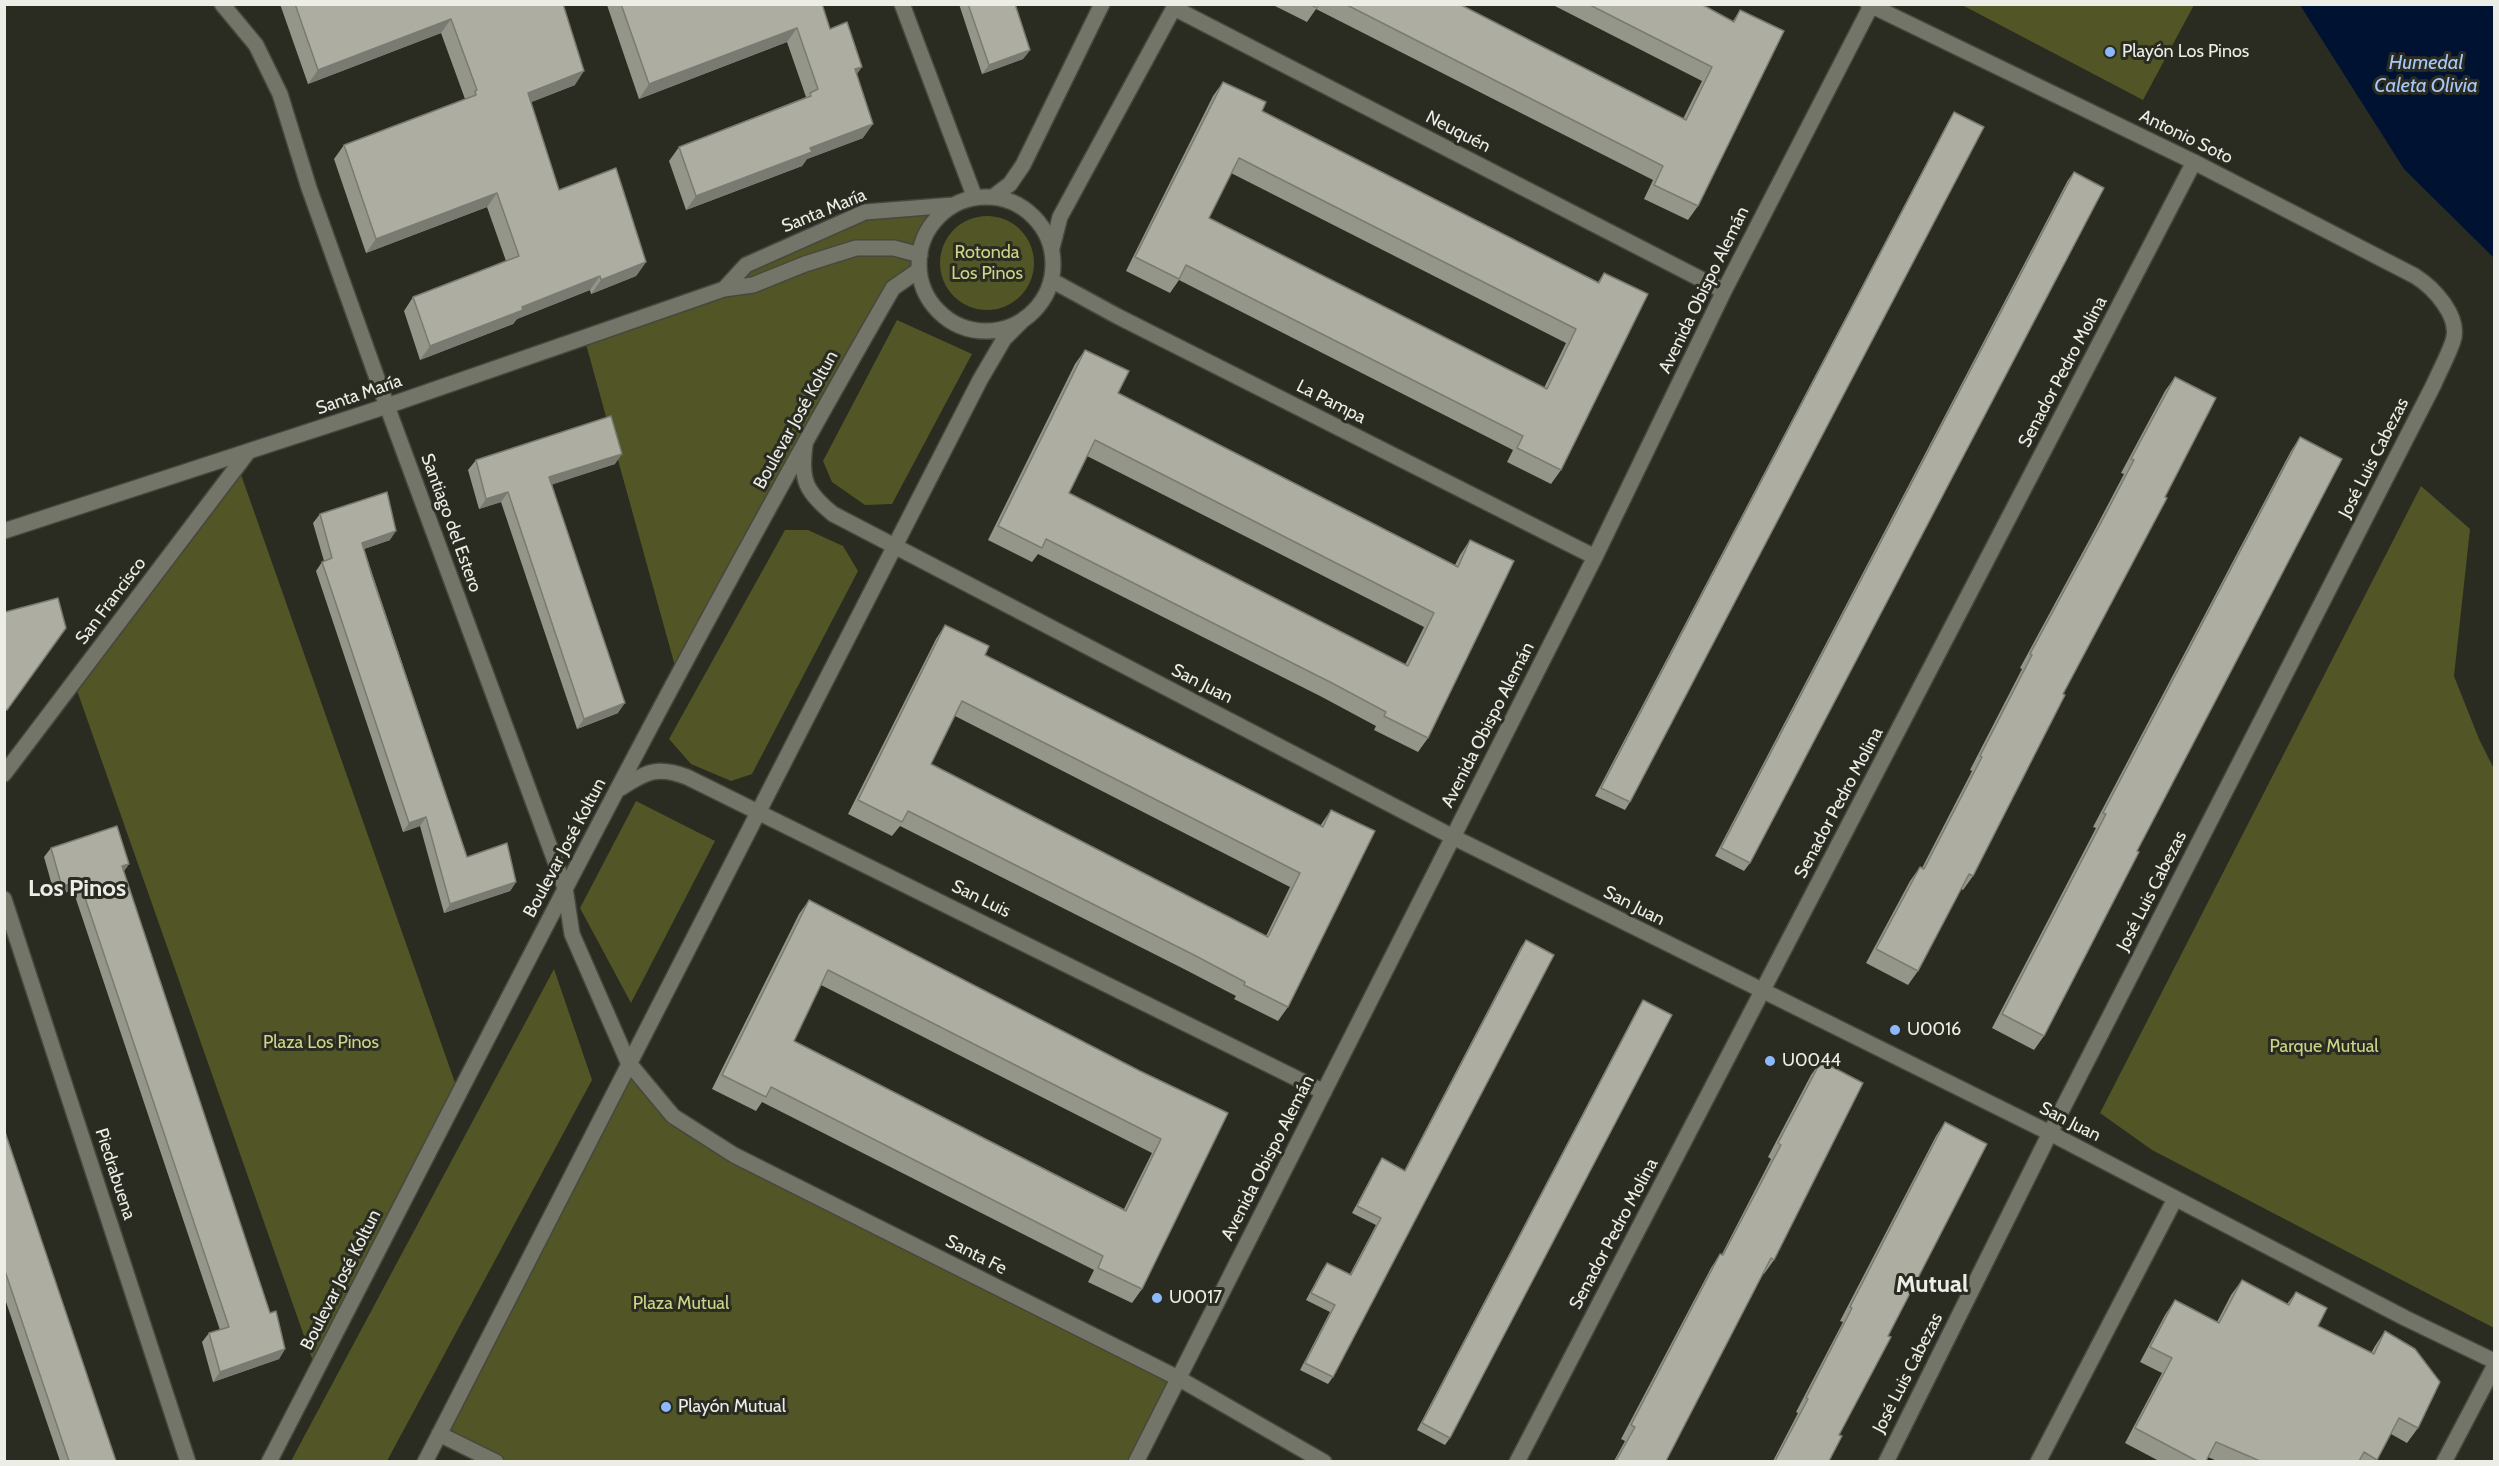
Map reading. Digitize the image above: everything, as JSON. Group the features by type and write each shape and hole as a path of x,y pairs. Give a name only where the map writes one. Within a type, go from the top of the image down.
{"street":[{"name":"Santiago del Estero","path":"222,4 256,45 280,94 309,188 387,406 565,888 572,934 628,1062"},
{"path":"902,4 975,198"},
{"path":"993,197 1010,184 1023,165 1102,4"},
{"name":"Antonio Soto","path":"1870,5 2194,162 2426,283 2444,300 2452,323 2454,339"},
{"name":"Avenida Obispo Alemán","path":"1136,1461 1596,557 1724,291 1870,5"},
{"path":"425,1461 628,1062 760,811 986,370 1004,339 1046,295 1051,280 1052,248 1060,218 1175,6"},
{"name":"Neuquén","path":"1175,6 1724,291"},
{"name":"Senador Pedro Molina","path":"1517,1461 2194,162"},
{"path":"1025,318 1009,327 986,331 964,327 944,315 932,303 923,287 919,262 924,237 938,217 953,205 975,198 993,197 1014,202 1029,213 1042,226 1052,248"},
{"name":"Santa María","path":"724,289 746,265 865,212 909,206 953,205"},
{"name":"Santa María","path":"4,531 387,406 724,289 753,285 805,264 856,248 894,248 919,262"},
{"name":"Boulevar José Koltun","path":"269,1461 565,888 805,445 893,288 919,262"},
{"name":"La Pampa","path":"1051,280 1128,322 1596,557"},
{"name":"José Luis Cabezas","path":"1886,1461 2050,1133 2454,339"},
{"name":"San Juan","path":"805,445 801,468 815,499 833,514 1453,837 2050,1133 2494,1361"},
{"name":"San Francisco","path":"4,774 248,452"},
{"name":"San Luis","path":"618,790 650,771 667,770 760,811 1324,1092"},
{"name":"Piedrabuena","path":"4,899 188,1461"},
{"name":"Santa Fe","path":"628,1062 673,1116 734,1155 1178,1378 1324,1461"},
{"path":"2038,1461 2175,1199"},
{"path":"2444,1461 2494,1367"},
{"path":"439,1434 496,1461"}],"green space":[{"name":"Playón Los Pinos","path":"1962,5 2194,5 2143,100"},
{"path":"953,205 928,233 924,241 919,270 893,288 678,677 584,337 724,289 746,265 865,212"},
{"name":"Rotonda Los Pinos","path":"987,216 1005,219 1020,230 1031,245 1034,263 1031,281 1020,296 1005,307 987,310 969,307 954,296 943,281 940,263 943,245 954,230 969,219"},
{"path":"897,320 972,354 892,504 865,505 832,482 823,461"},
{"name":"Plaza Los Pinos","path":"238,466 459,1094 316,1370 74,682"},
{"name":"Parque Mutual","path":"2421,486 2470,529 2454,676 2479,739 2494,769 2494,1328 2152,1150 2100,1113"},
{"path":"785,530 808,530 843,546 858,571 752,774 731,781 691,764 669,739"},
{"path":"636,801 715,841 631,1003 580,908"},
{"path":"554,969 592,1080 387,1461 291,1461"},
{"name":"Plaza Mutual","path":"628,1062 673,1116 1178,1378 1136,1461 496,1462 439,1434"}],"water":[{"name":"Humedal Caleta Olivia","path":"2300,5 2494,5 2494,258 2404,169"}],"building":[{"path":"295,4 563,4 584,71 528,93 559,190 616,168 646,262 601,280 600,276 522,307 523,310 430,346 413,297 519,256 497,193 376,239 344,145 476,95 477,90 451,19 318,70"},
{"path":"621,4 822,4 830,29 847,22 862,67 855,69 873,124 810,148 812,152 696,196 679,147 811,96 810,93 818,89 797,28 649,84"},
{"path":"968,4 1015,4 1030,50 989,65"},
{"path":"1345,4 1459,4 1686,120 1712,67 1588,4 1701,4 1734,22 1740,10 1784,31 1698,206 1654,185 1663,166"},
{"path":"1223,82 1266,102 1262,111 1599,283 1604,273 1648,294 1561,470 1517,448 1523,436 1186,265 1179,279 1135,257","holes":["1239,158 1576,329 1547,389 1209,218"]},
{"path":"1954,112 1984,127 1630,802 1601,788"},
{"path":"2074,172 2104,188 1750,863 1721,848"},
{"path":"1085,350 1129,371 1118,393 1458,567 1470,540 1514,561 1428,738 1384,716 1386,712 1332,683 1046,539 1042,548 998,526","holes":["1095,440 1434,613 1408,666 1069,493"]},
{"path":"2175,377 2216,398 2165,497 2167,498 2063,694 2065,695 1973,876 1969,874 1918,971 1876,949 1920,867 1924,869 1982,757 1980,756 2032,655 2030,654 2134,460 2131,459"},
{"path":"611,416 622,454 549,477 625,703 584,719 508,492 486,499 476,460"},
{"path":"2300,437 2342,459 2137,851 2139,852 2044,1036 2002,1014 2106,814 2103,813"},
{"path":"387,492 396,531 362,543 372,576 467,857 507,843 516,882 450,904 426,817 409,823 322,562 332,558 320,514"},
{"path":"58,598 66,628 7,710 4,709 4,610 5,612"},
{"path":"945,625 989,646 985,655 1323,827 1331,810 1375,831 1288,1007 1244,985 1245,982 1194,955 908,811 902,822 858,800","holes":["962,701 1300,873 1268,937 931,764"]},
{"path":"117,826 129,864 122,866 270,1313 276,1311 285,1349 220,1372 209,1333 229,1327 79,880 62,887 51,848"},
{"path":"809,900 1140,1071 1228,1113 1142,1289 1098,1268 1103,1256 771,1087 766,1097 722,1075","holes":["828,970 1161,1139 1126,1211 794,1041"]},
{"path":"1526,940 1554,955 1333,1377 1305,1363 1335,1305 1311,1293 1327,1263 1351,1275 1381,1218 1357,1206 1382,1158 1405,1171"},
{"path":"1643,1000 1672,1015 1450,1438 1422,1423"},
{"path":"1821,1061 1863,1083 1774,1260 1771,1258 1666,1461 1616,1461 1635,1427 1631,1425 1720,1254 1723,1255 1781,1145 1778,1143"},
{"path":"1945,1122 1987,1144 1888,1336 1891,1337 1839,1435 1842,1436 1829,1461 1775,1461 1808,1399 1806,1398 1852,1308 1850,1307"},
{"path":"4,1129 116,1461 69,1461 4,1268"},
{"path":"2242,1280 2289,1305 2296,1292 2327,1308 2318,1326 2374,1354 2385,1331 2415,1349 2440,1382 2418,1428 2399,1418 2377,1460 2364,1452 2359,1461 2260,1461 2216,1442 2206,1461 2197,1461 2135,1428 2172,1358 2150,1347 2175,1300 2219,1323"}],"place":[{"name":"Playón Los Pinos","path":"2110,52"},
{"name":"U0016","path":"1895,1030"},
{"name":"U0044","path":"1770,1061"},
{"name":"U0017","path":"1157,1298"},
{"name":"Playón Mutual","path":"666,1407"}],"district":[{"name":"Los Pinos","path":"77,889"},
{"name":"Mutual","path":"1932,1285"}]}
